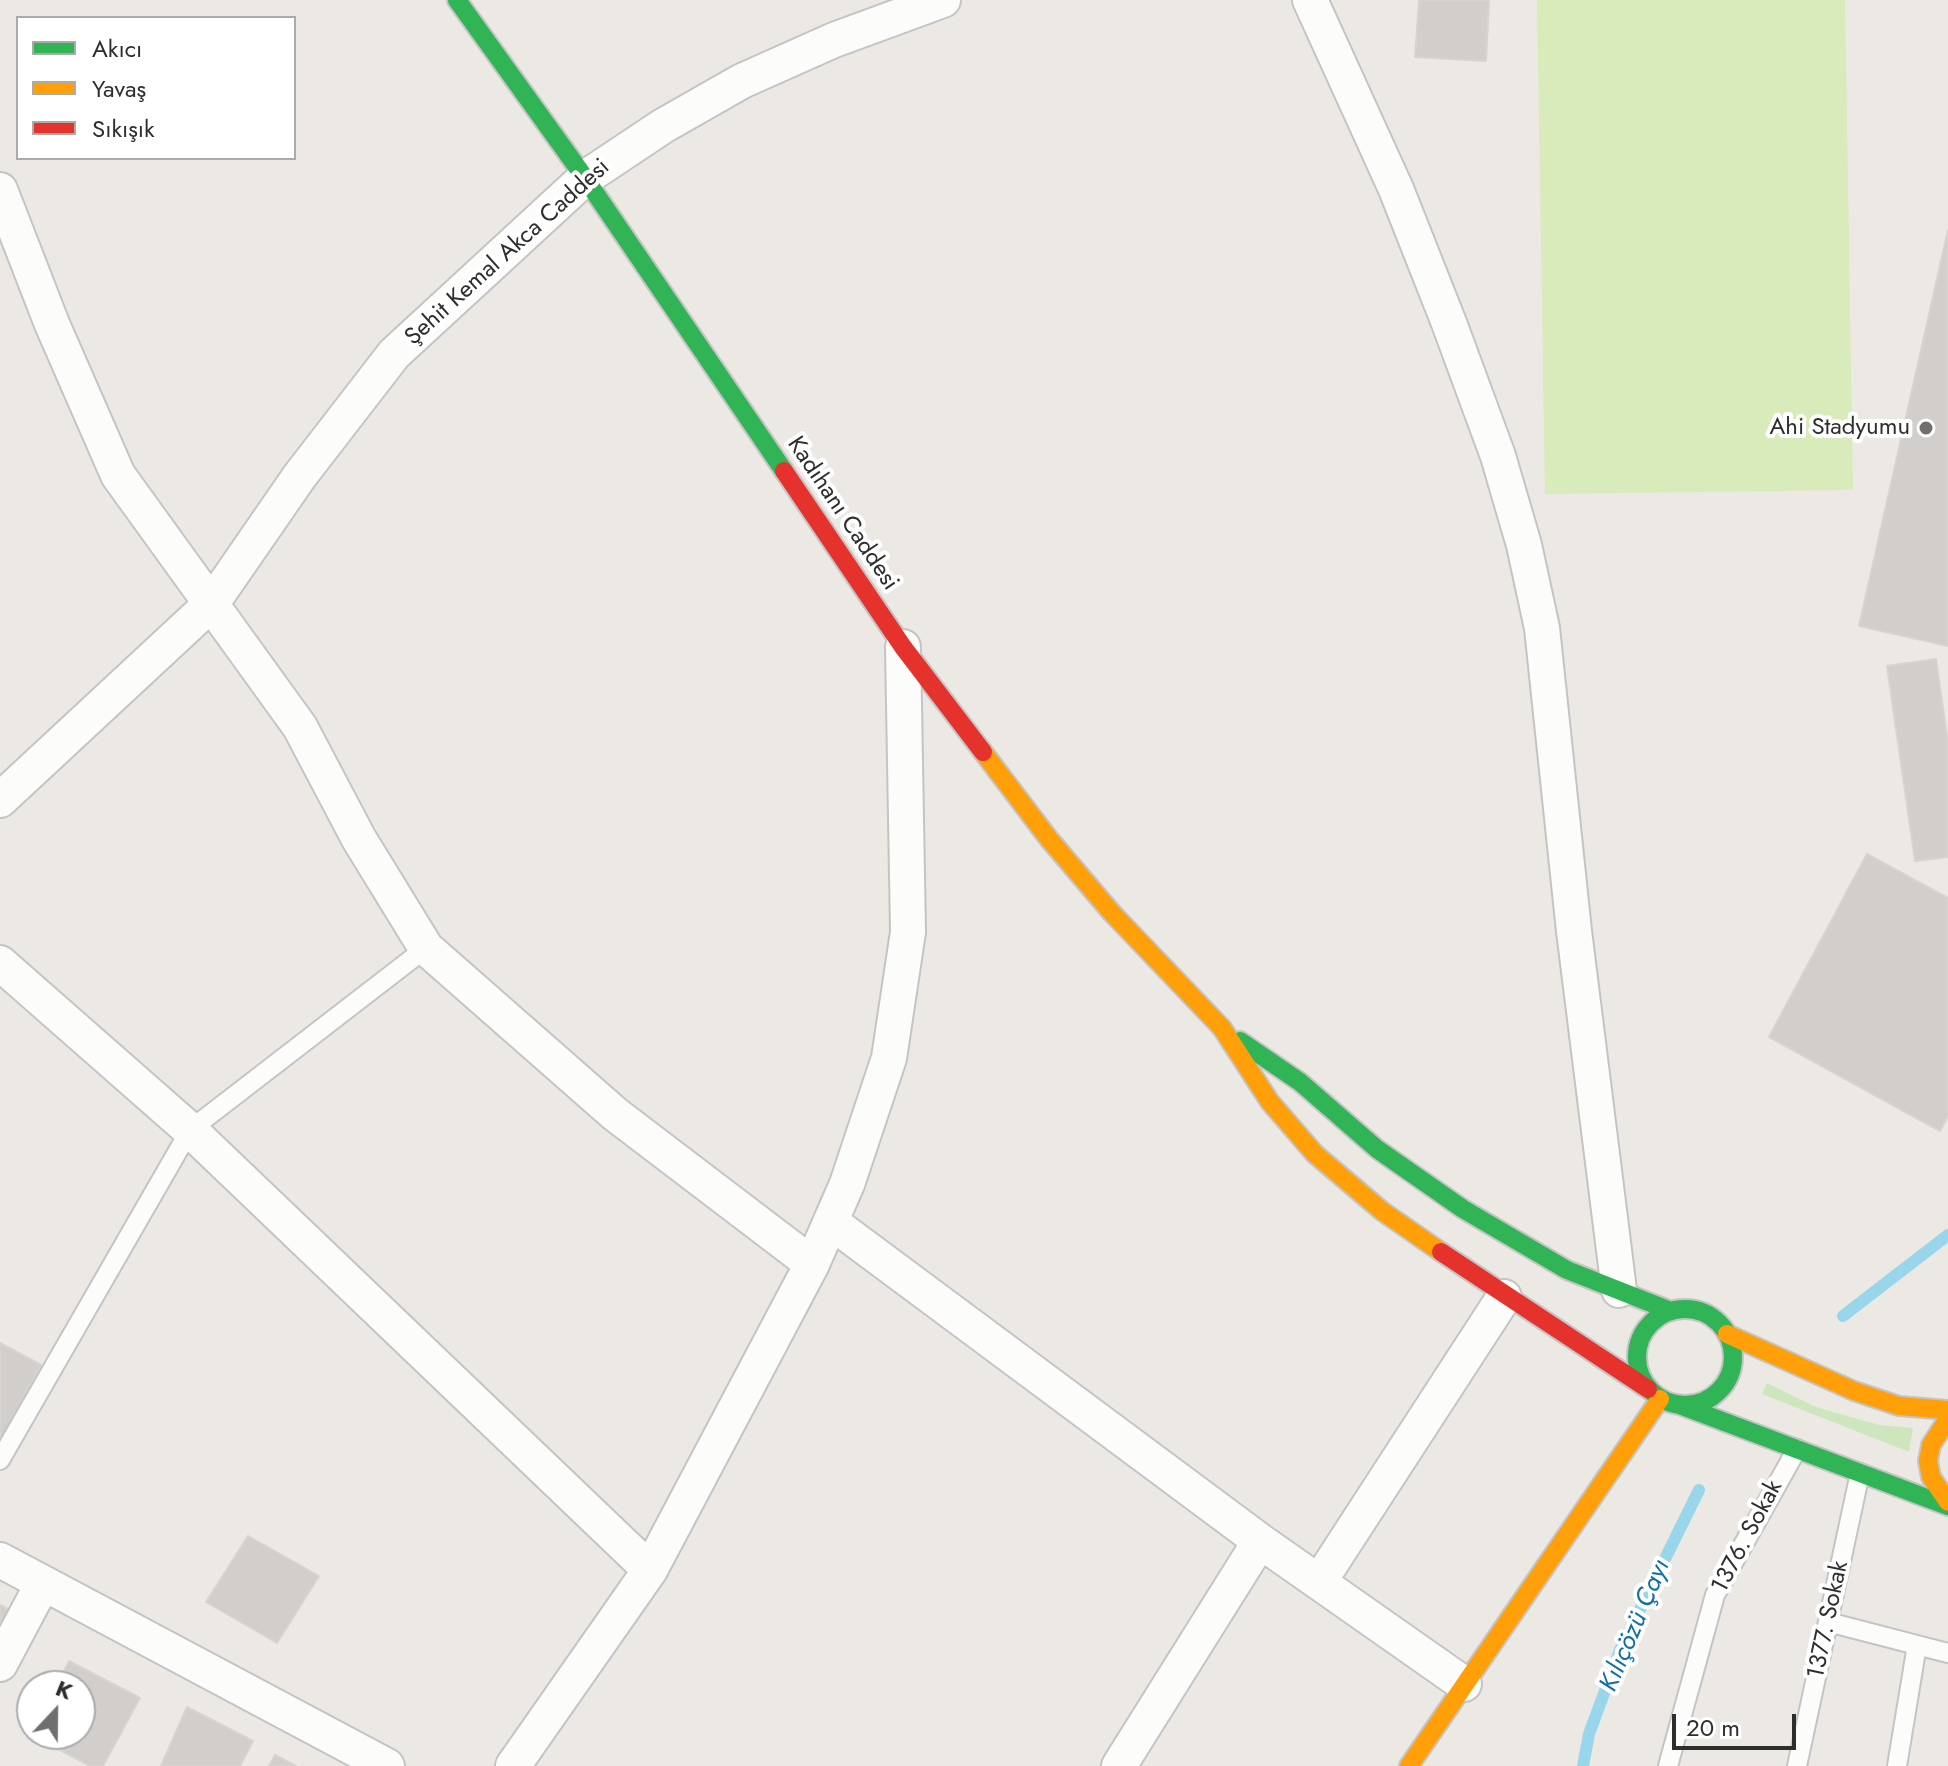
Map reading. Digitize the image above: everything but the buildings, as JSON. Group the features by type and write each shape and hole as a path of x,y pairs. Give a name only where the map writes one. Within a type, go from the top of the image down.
{"main road":[{"name":"Kadıhanı Caddesi","path":"457,0 585,178 903,647 1049,839 1112,913 1222,1028"},
{"path":"1222,1028 1300,1082 1377,1149 1463,1209 1567,1270 1671,1311"},
{"path":"1222,1028 1270,1102 1315,1154 1382,1211 1504,1297 1662,1398 1948,1504"},
{"path":"1687,1309 1717,1321 1727,1334 1732,1350 1727,1380 1705,1401 1662,1398 1636,1360 1638,1344 1656,1318 1671,1311 1687,1309"},
{"path":"1727,1334 1854,1391 1899,1406 1948,1410"},
{"path":"1409,1766 1662,1398"},
{"path":"1948,1419 1931,1445 1928,1461 1938,1492 1948,1504"}],"street":[{"name":"Şehit Kemal Akca Caddesi","path":"0,800 212,603 299,477 394,354 585,178 663,126 742,81 834,40 943,0"},
{"path":"1310,0 1396,189 1449,323 1498,456 1524,545 1542,628 1575,947 1619,1290"},
{"path":"0,190 52,324 118,475 300,727 359,839 426,948 615,1114 812,1264"},
{"path":"513,1766 650,1570 812,1264 831,1222 889,1058 908,932 903,647"},
{"path":"0,963 190,1130 650,1570"},
{"path":"831,1222 1260,1541 1464,1684"},
{"path":"1319,1582 1504,1297"},
{"path":"1119,1766 1260,1541"},
{"path":"0,1560 387,1766"},
{"path":"0,1664 43,1583"}],"lane":[{"path":"0,1460 190,1130 426,948"},
{"name":"1376. Sokak","path":"1668,1766 1715,1595 1797,1449"},
{"name":"1377. Sokak","path":"1797,1766 1860,1473"},
{"path":"1828,1622 1948,1653"},
{"path":"1897,1766 1917,1645"}],"green space":[{"path":"1537,0 1845,0 1853,490 1545,494"},
{"path":"1767,1383 1816,1407 1879,1425 1913,1428 1909,1452 1762,1394"}],"waterway":[{"path":"1843,1316 1948,1235"},
{"name":"Kılıçözü Çayı","path":"1583,1766 1589,1734 1620,1650 1699,1490"}],"traffic: fast":[{"path":"457,0 585,178 784,471"},
{"path":"1240,1041 1300,1082 1377,1149 1463,1209 1567,1270 1671,1311"},
{"path":"1685,1309 1703,1313 1719,1323 1729,1339 1733,1357 1729,1375 1719,1391 1703,1401 1685,1405 1667,1401 1651,1391 1641,1375 1637,1357 1641,1339 1651,1323 1667,1313 1685,1309"},
{"path":"1677,1404 1948,1506"}],"traffic: slow":[{"path":"983,752 1049,839 1112,913 1222,1028 1270,1102 1315,1154 1382,1211 1441,1252"},
{"path":"1727,1334 1854,1391 1899,1406 1948,1410"},
{"path":"1409,1766 1660,1399"},
{"path":"1948,1419 1931,1445 1928,1461 1931,1477 1948,1502"}],"traffic: jam":[{"path":"784,471 903,647 983,752"},
{"path":"1441,1252 1648,1389"}],"place":[{"name":"Ahi Stadyumu","path":"1926,428"}]}
